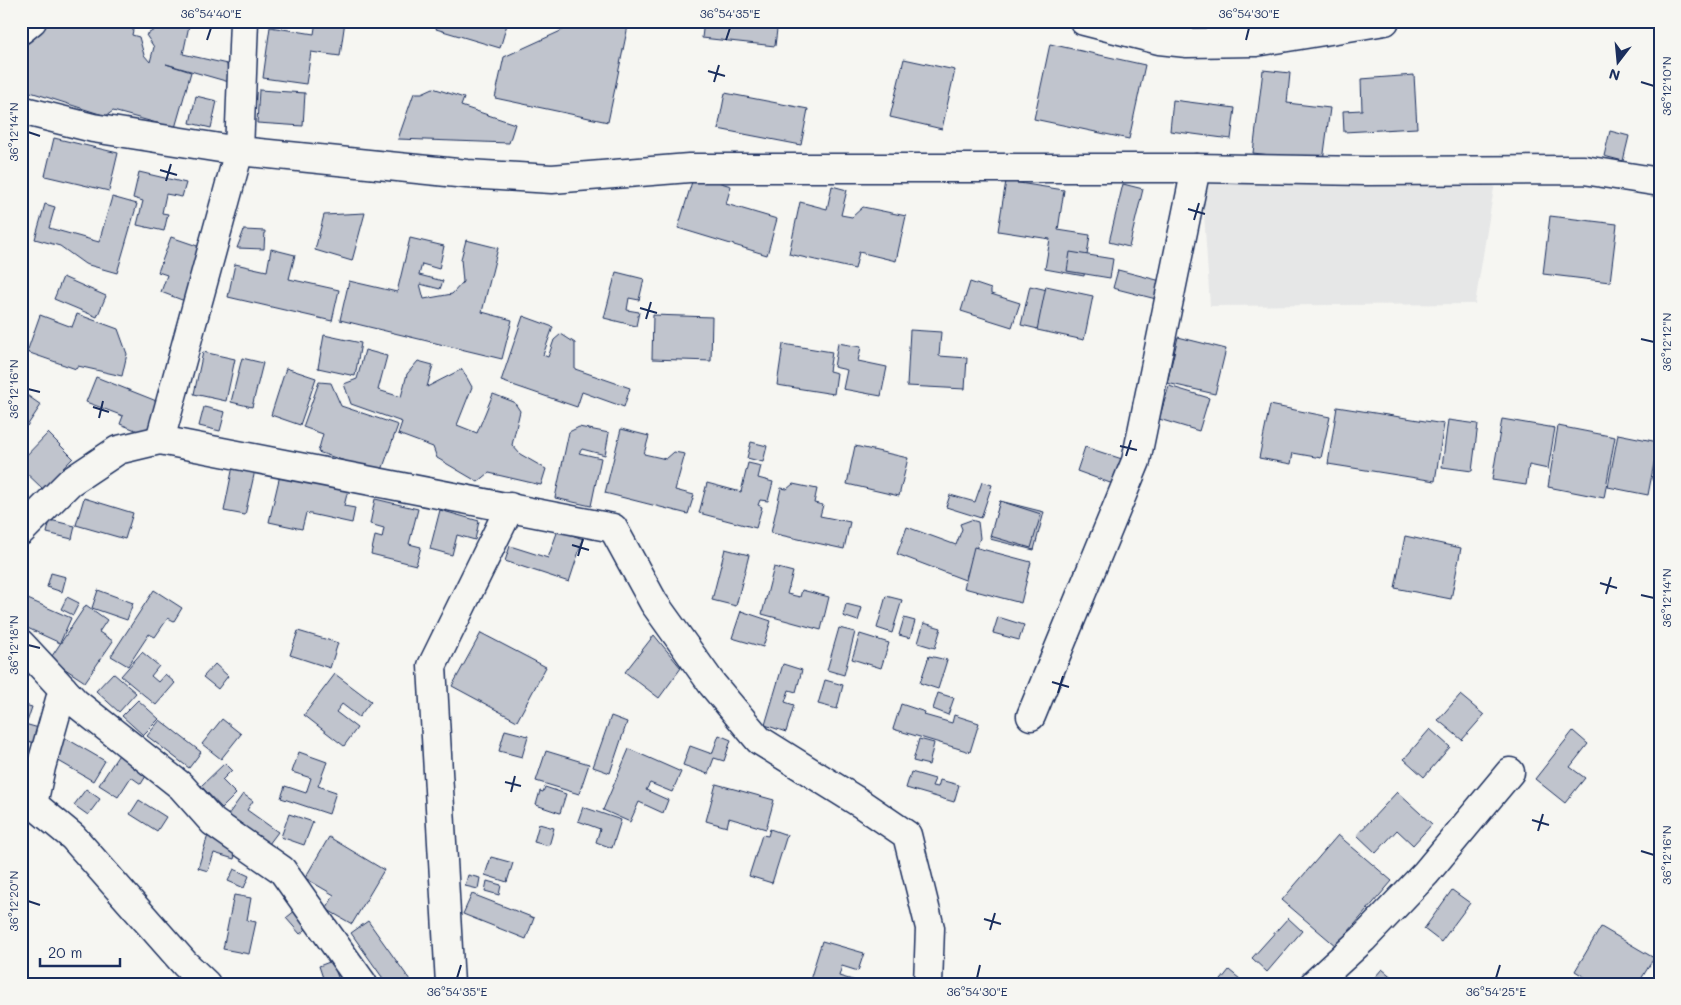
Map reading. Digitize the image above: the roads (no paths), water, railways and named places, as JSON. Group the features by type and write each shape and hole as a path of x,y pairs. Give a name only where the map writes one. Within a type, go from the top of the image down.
{"street":[{"path":"21,30 32,21"},
{"path":"160,440 239,151 244,21"},
{"path":"1084,21 1159,40 1187,43 1256,42 1385,21"},
{"path":"21,110 93,128 239,151 467,174 552,178 689,168 1196,168 1365,171 1584,170 1660,182"},
{"path":"1031,716 1136,461 1196,168"},
{"path":"21,531 70,482 118,450 160,440 613,528 654,603 712,684 759,740 860,803 907,835 930,928 928,984"},
{"path":"450,984 432,666 510,507"},
{"path":"21,644 76,703 181,786 213,822 282,870 363,984"},
{"path":"63,689 43,760 27,799 73,836 185,964 206,984"},
{"path":"1314,984 1363,939 1426,873 1510,772"}]}
